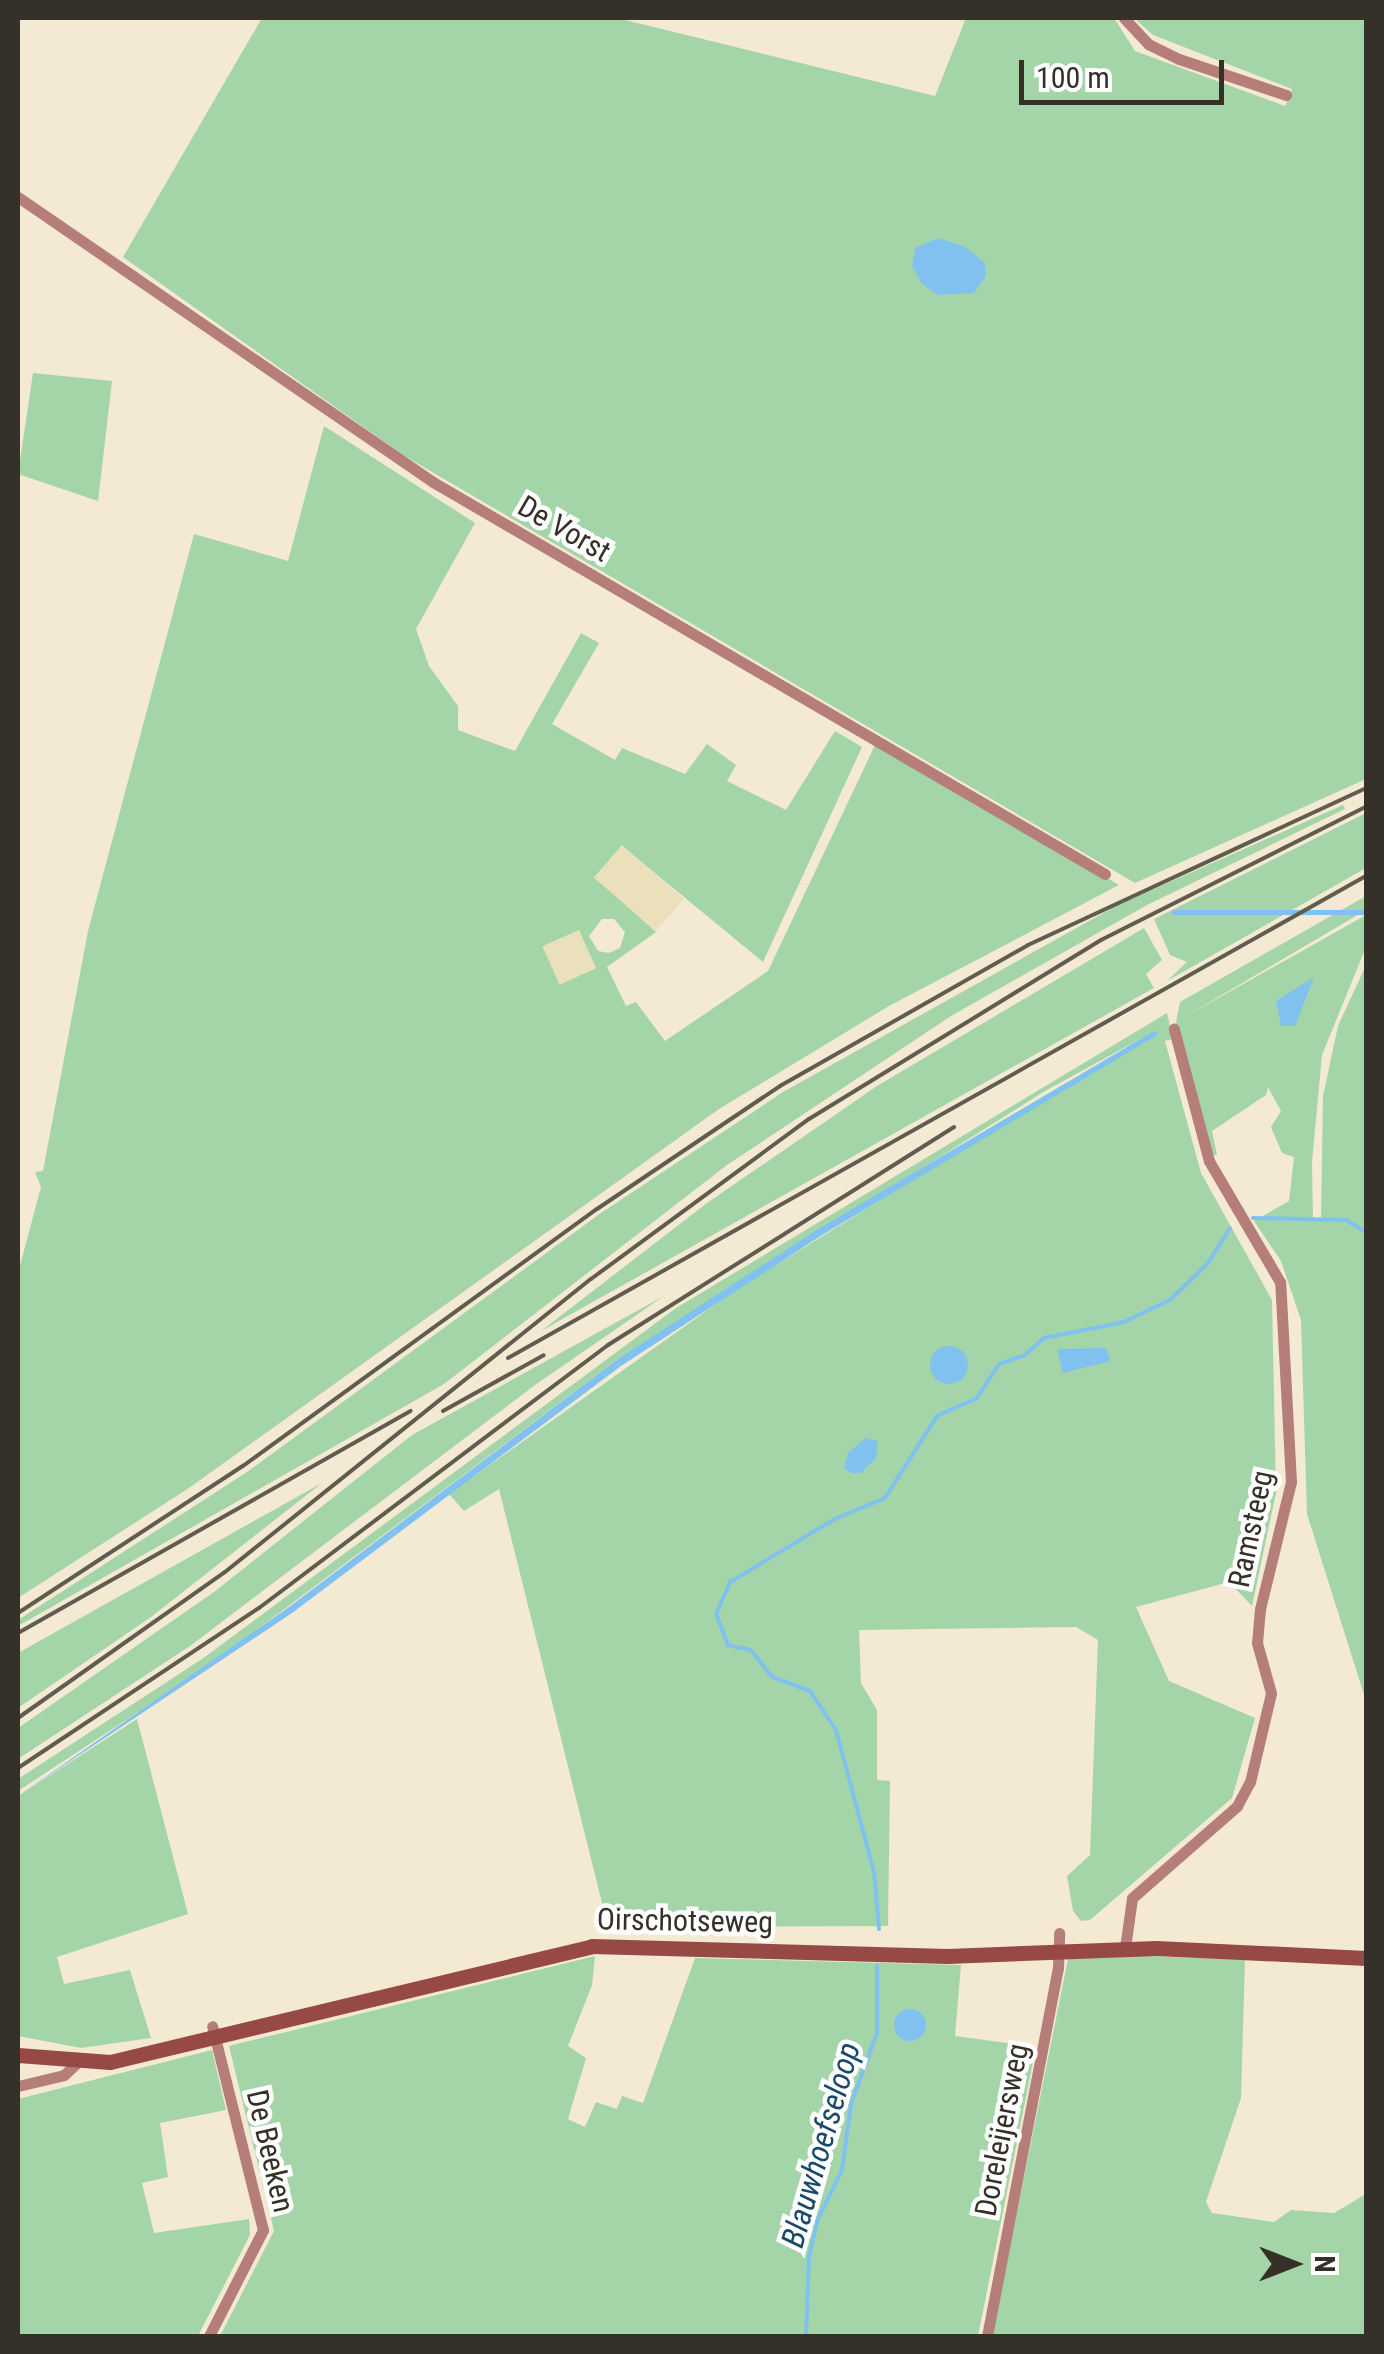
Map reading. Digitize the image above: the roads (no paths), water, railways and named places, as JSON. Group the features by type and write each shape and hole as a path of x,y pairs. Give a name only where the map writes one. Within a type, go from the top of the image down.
{"street":[{"path":"1124,18 1148,44 1178,59 1286,95"},
{"name":"De Vorst","path":"18,196 433,482 1105,874"},
{"name":"Ramsteeg","path":"1125,1948 1132,1898 1237,1806 1250,1782 1270,1693 1257,1643 1260,1609 1291,1482 1280,1282 1201,1142 1174,1029"},
{"name":"Oirschotseweg","path":"18,2055 76,2064 592,1946 947,1956 1060,1941 1125,1948 1366,1958"},
{"name":"Doreleijersweg","path":"987,2336 1060,1941"},
{"name":"De Beeken","path":"209,2336 263,2230 215,2032"},
{"path":"18,2086 64,2075 76,2064"}],"water":[{"path":"939,238 965,247 985,263 986,276 974,293 938,295 922,284 912,266 915,248"},
{"path":"1172,910 1366,910 1366,915 1172,915"},
{"path":"1314,977 1295,1026 1281,1026 1276,1001"},
{"path":"1154,1031 1159,1034 819,1237 621,1366 292,1613 18,1796 289,1607 618,1359 815,1231"},
{"path":"949,1346 962,1352 968,1365 962,1378 949,1384 936,1378 930,1365 936,1352"},
{"path":"1106,1348 1110,1361 1063,1373 1057,1349"},
{"path":"865,1438 878,1441 876,1458 861,1473 852,1473 844,1468 848,1453"},
{"path":"910,2009 921,2014 926,2025 921,2036 910,2041 899,2036 894,2025 899,2014"}],"waterway":[{"name":"Blauwhoefseloop","path":"1253,1218 1346,1220 1366,1232"},
{"name":"Blauwhoefseloop","path":"879,1929 874,1872 836,1730 810,1691 772,1677 751,1650 728,1645 716,1614 730,1582 835,1519 885,1498 937,1416 977,1398 999,1364 1025,1355 1044,1338 1124,1322 1170,1300 1208,1263 1230,1228"},
{"name":"Blauwhoefseloop","path":"806,2336 809,2257 817,2221 842,2170 851,2104 877,2033 877,1966"}],"railway":[{"path":"18,1613 243,1466 597,1209 780,1086 1028,945 1366,788"},
{"path":"18,1718 225,1572 591,1279 809,1119 1101,940 1366,807"},
{"path":"508,1358 1366,876"},
{"path":"18,1768 259,1608 608,1345 954,1127"},
{"path":"443,1411 544,1355"},
{"path":"18,1633 411,1411"}]}
